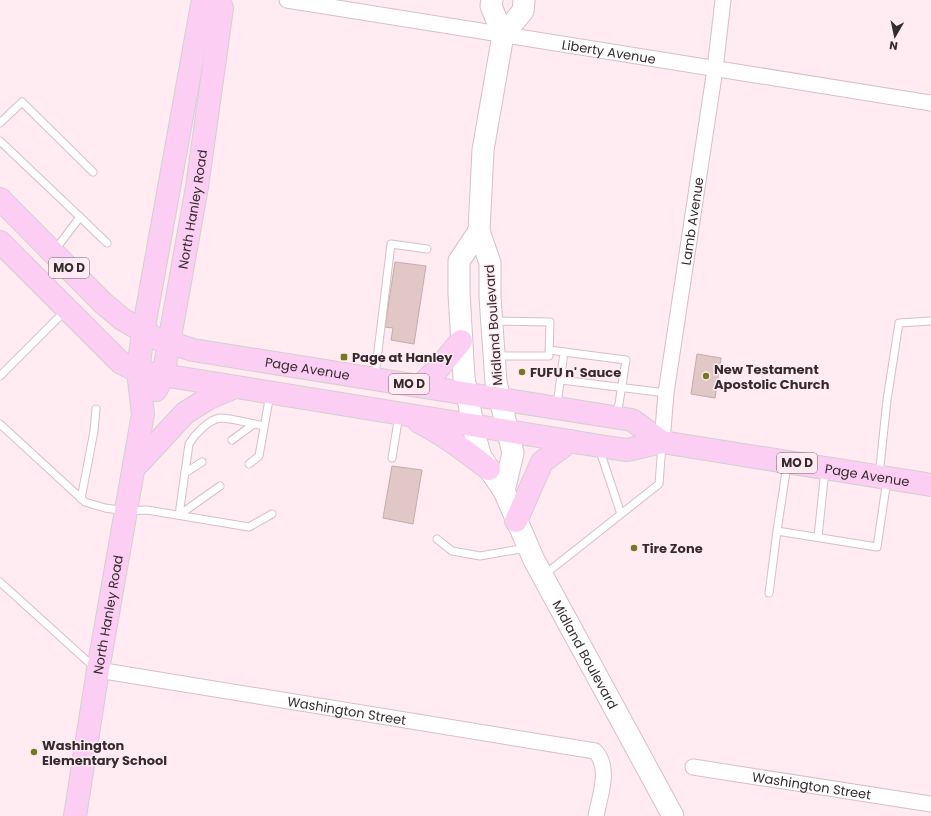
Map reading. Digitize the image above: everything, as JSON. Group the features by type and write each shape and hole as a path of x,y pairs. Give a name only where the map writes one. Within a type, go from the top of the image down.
{"main road":[{"name":"North Hanley Road","path":"75,816 98,670 143,414 138,371 142,332 202,5 205,0"},
{"name":"North Hanley Road","path":"143,414 163,376 197,187 222,8 218,0"},
{"path":"492,0 491,6 503,35"},
{"name":"Midland Boulevard","path":"504,491 513,453 499,398 494,356 490,263 479,231 483,150 503,35 523,11 524,0"},
{"name":"Page Avenue","path":"0,199 103,303 122,319 142,332 168,343 193,350 632,420 662,442"},
{"name":"Midland Boulevard","path":"479,231 459,261 461,341 467,393 481,457 504,491 528,548 543,577 673,816"},
{"name":"Page Avenue","path":"0,242 121,363 138,371 598,446 627,450 662,442 931,485"},
{"path":"66,309 115,329 142,332 160,329 172,321"},
{"path":"420,386 438,369 461,341"},
{"path":"134,468 185,413 209,398 235,388"},
{"path":"400,413 436,430 489,469"},
{"path":"516,521 542,462 570,441"}],"street":[{"name":"Liberty Avenue","path":"287,0 931,102"},
{"name":"Lamb Avenue","path":"662,442 666,393 715,69 723,0"},
{"name":"Washington Street","path":"98,670 595,751 601,758 604,770 596,816"},
{"name":"Washington Street","path":"693,767 931,804"}],"lane":[{"path":"0,123 22,102 94,172"},
{"path":"0,142 107,243"},
{"path":"53,252 80,217"},
{"path":"374,378 391,244 427,249"},
{"path":"0,376 66,309"},
{"path":"492,323 501,321 550,322 549,356 494,356"},
{"path":"777,531 877,547 884,477 887,400 899,323 931,322"},
{"path":"550,350 626,360 617,418"},
{"path":"556,408 564,352"},
{"path":"561,380 666,393"},
{"path":"249,464 259,456 270,392"},
{"path":"81,499 94,431 96,409"},
{"path":"392,458 400,413"},
{"path":"179,515 189,444 195,435 208,424 220,418 264,426"},
{"path":"0,424 81,499 102,508 126,511 147,510 249,527 272,514"},
{"path":"232,440 254,424"},
{"path":"543,577 659,484 662,442"},
{"path":"598,446 621,514"},
{"path":"769,593 787,461"},
{"path":"185,473 202,462"},
{"path":"818,537 826,468"},
{"path":"179,515 220,486"},
{"path":"437,539 452,551 480,556 528,548"},
{"path":"0,582 98,670"}],"building":[{"path":"395,262 426,266 414,344 391,340 393,328 385,327"},
{"name":"New Testament Apostolic Church","path":"697,354 721,358 715,398 691,394"},
{"path":"392,466 422,470 413,524 383,518"}],"place":[{"name":"Page at Hanley","path":"344,357"},
{"name":"FUFU n' Sauce","path":"522,372"},
{"name":"New Testament Apostolic Church","path":"706,376"},
{"name":"Tire Zone","path":"634,548"},
{"name":"Washington Elementary School","path":"34,752"}]}
